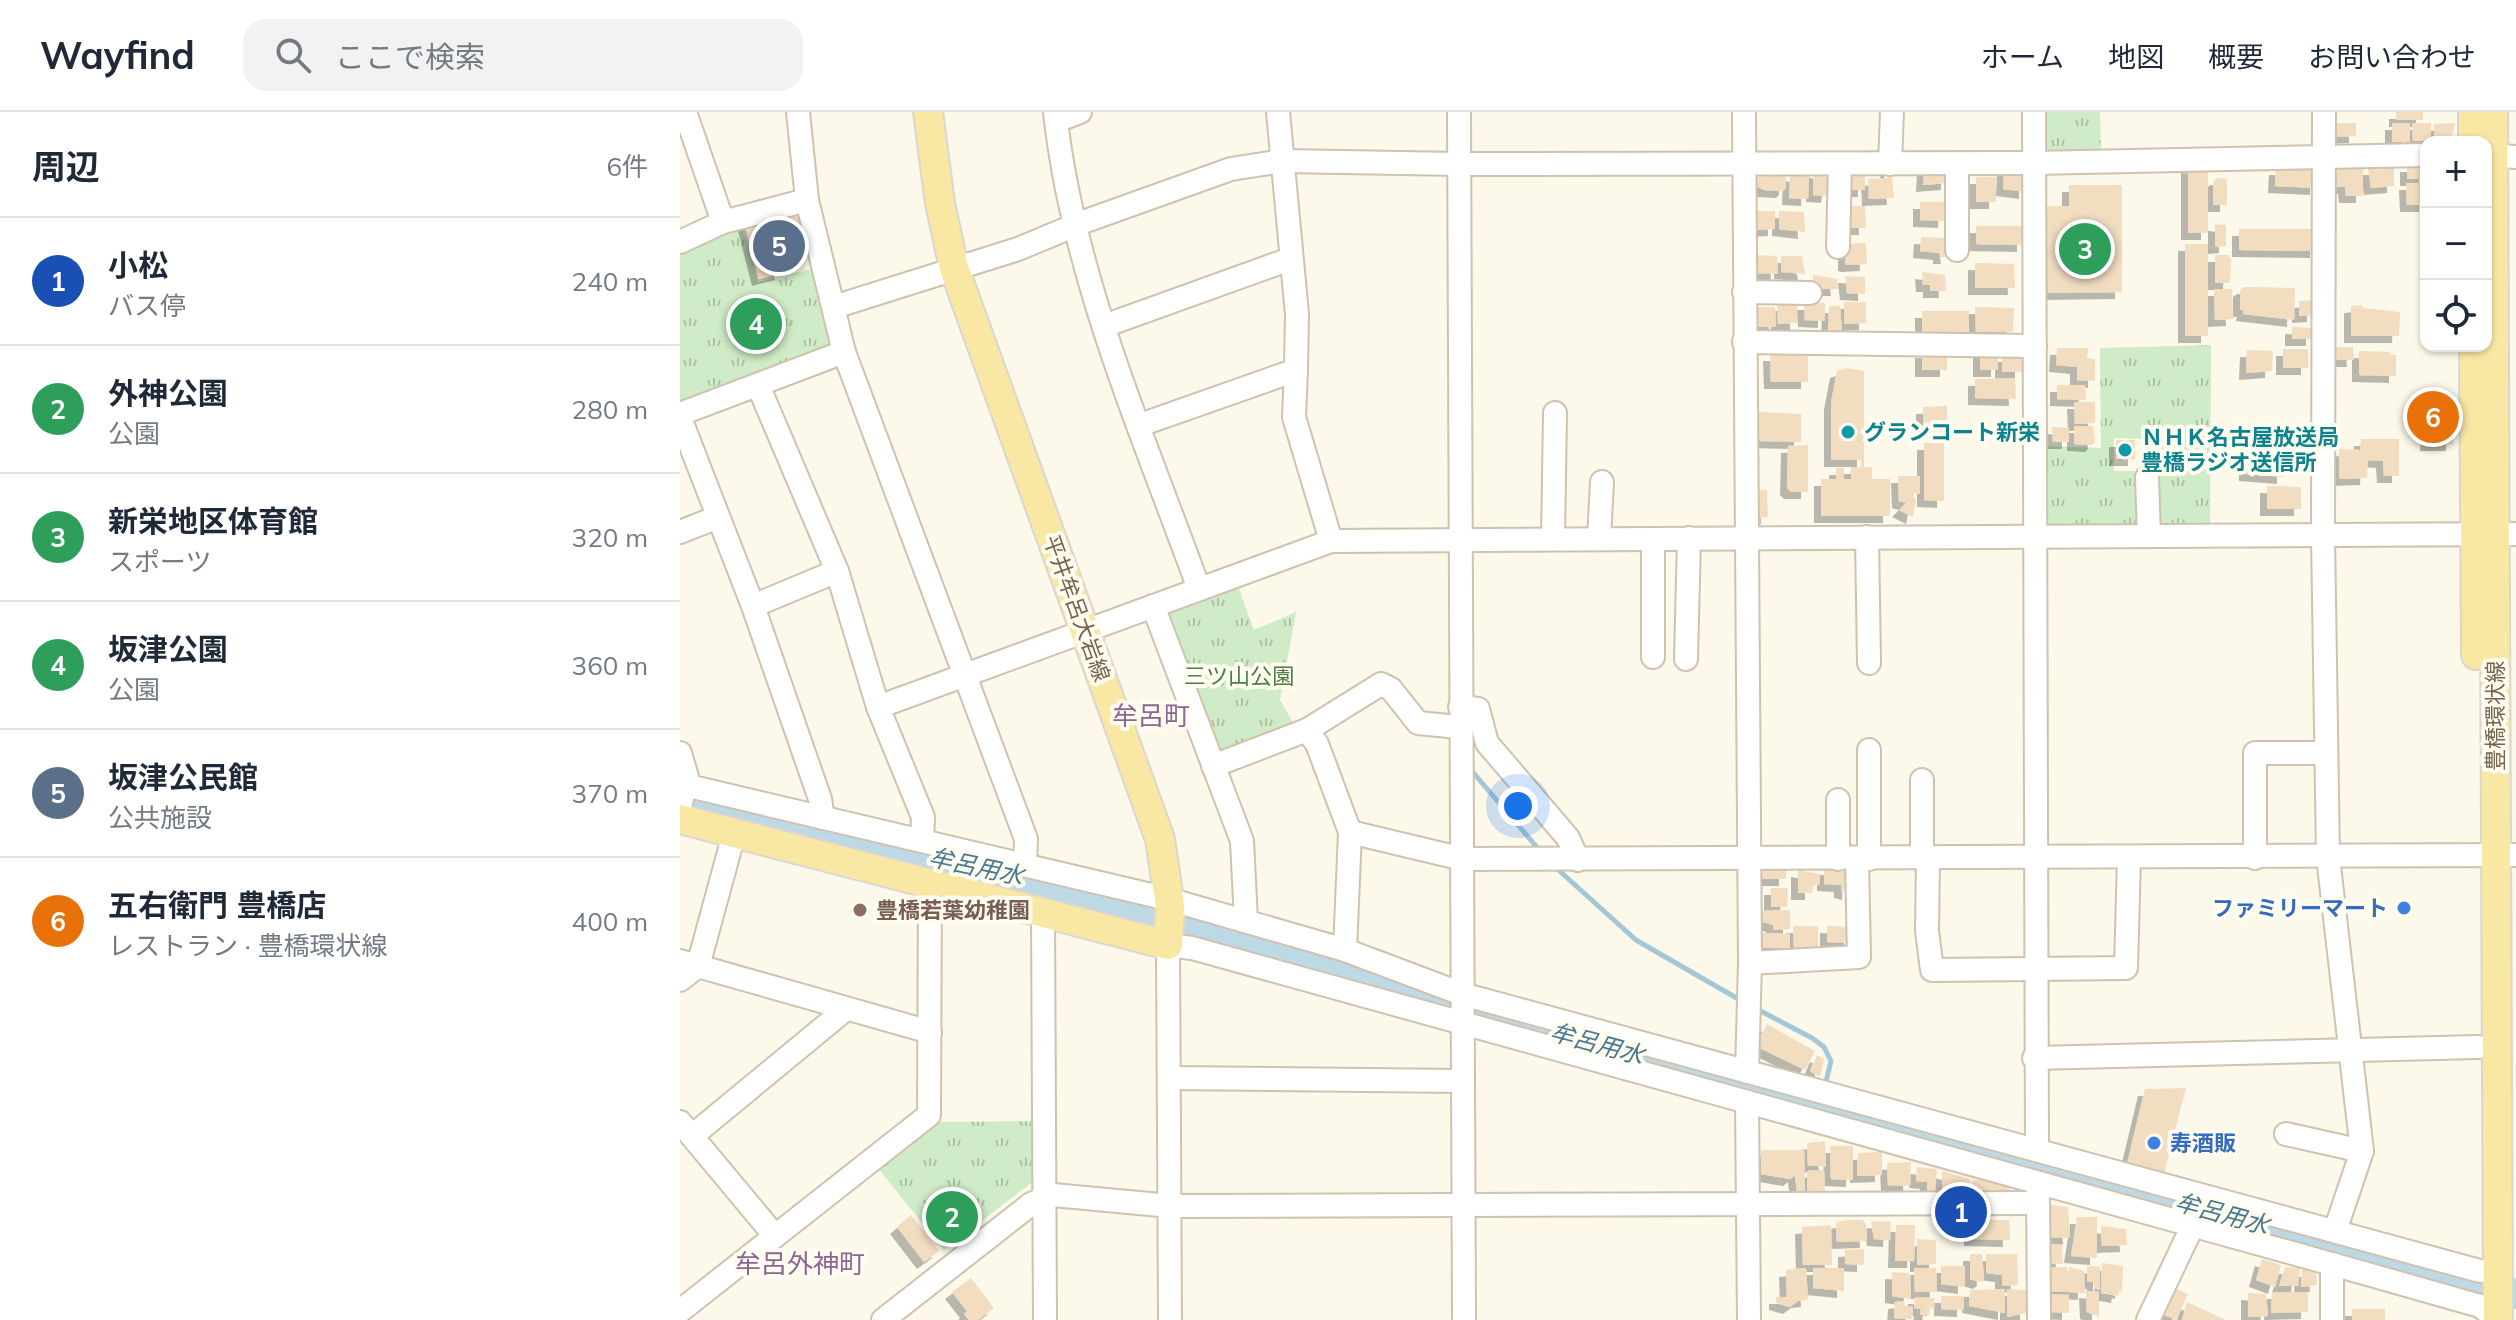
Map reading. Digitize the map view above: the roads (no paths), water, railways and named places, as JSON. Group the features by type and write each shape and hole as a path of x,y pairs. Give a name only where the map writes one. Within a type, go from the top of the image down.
{"main road":[{"name":"平井牟呂大岩線","path":"928,112 940,203 954,268 1160,839 1168,920"},
{"name":"豊橋環状線","path":"2473,112 2484,136"},
{"name":"豊橋環状線","path":"2491,1295 2497,1045 2493,112"},
{"name":"豊橋環状線","path":"2475,352 2495,534 2508,767 2496,855"},
{"path":"682,798 734,834 1043,912 1168,920"}],"street":[{"path":"685,112 723,222"},
{"path":"798,112 807,200 844,352 1026,839 1025,864"},
{"path":"1080,112 1055,116 1074,227 1104,326 1199,589"},
{"path":"1278,112 1297,314 1294,417 1331,541"},
{"path":"1459,112 1462,540 1459,717 1463,859 1464,1320"},
{"path":"1744,112 1744,538 1750,963 1747,1072"},
{"path":"1890,164 1892,112"},
{"path":"2034,112 2034,1058 2037,1150"},
{"path":"2324,112 2323,534 2328,857 2362,1151 2335,1231"},
{"path":"834,307 1018,249 1231,169 1283,161 1957,164 2420,155"},
{"path":"1838,247 1840,164"},
{"path":"1957,164 1957,250"},
{"path":"680,242 723,222 807,200"},
{"path":"1104,326 1290,259"},
{"path":"1744,292 1810,293"},
{"path":"1744,342 2035,346"},
{"path":"823,818 820,799 753,606 680,416 844,352"},
{"path":"1140,425 1296,370"},
{"path":"758,385 837,571 878,707 923,817 922,841"},
{"path":"1553,539 1555,413"},
{"path":"2147,477 2149,535"},
{"path":"1599,539 1602,482"},
{"path":"680,532 718,517"},
{"path":"878,707 1331,541 2495,534"},
{"path":"1867,537 1869,663"},
{"path":"1686,659 1689,538"},
{"path":"1653,539 1653,657"},
{"path":"753,606 837,571"},
{"path":"1153,606 1242,841 1246,921"},
{"path":"1213,766 1307,730 1381,684 1391,689 1418,723 1459,717 1478,709 1487,743 1568,838 1578,860"},
{"path":"1307,730 1317,744 1350,832 1345,950"},
{"path":"1750,963 1859,957 1855,859 1869,750"},
{"path":"680,753 682,798 823,818 1025,864 1168,920 1246,921 1345,950 1462,1009 1747,1102 2037,1150 2093,1181 2193,1225 2332,1264 2491,1295"},
{"path":"2255,858 2255,753 2325,753"},
{"path":"1922,780 1927,931 1932,970 2126,968 2129,858"},
{"path":"1838,800 1855,859"},
{"path":"1350,832 1463,859 2496,855"},
{"path":"680,980 689,964 734,834"},
{"path":"684,1310 929,1115 930,882"},
{"path":"1043,912 1045,1320"},
{"path":"1168,920 1192,948 1747,1072 1886,1125 2038,1193"},
{"path":"1168,920 1170,1320"},
{"path":"689,964 930,1032"},
{"path":"775,1236 686,1129 846,1009"},
{"path":"2034,1058 2497,1045"},
{"path":"1169,1078 1462,1081"},
{"path":"1747,1102 1749,1320"},
{"path":"2286,1134 2362,1151"},
{"path":"883,1320 1045,1196 1171,1206 1750,1202 2038,1193 2093,1181 2335,1231 2491,1295"},
{"path":"2038,1193 2039,1320"},
{"path":"2148,1320 2193,1225"},
{"path":"2332,1264 2332,1320"}],"waterway":[{"path":"1471,770 1541,852"},
{"name":"牟呂用水","path":"680,796 859,844 1006,872 1279,948 1300,964 2516,1294"},
{"path":"1554,866 1636,940 1740,1000"},
{"path":"1755,1008 1824,1047 1831,1061 1825,1086"}],"place":[{"name":"坂津公民館","path":"779,246"},
{"name":"新栄地区体育館","path":"2085,249"},
{"name":"坂津公園","path":"756,324"},
{"name":"五右衛門 豊橋店","path":"2433,417"},
{"name":"グランコート新栄","path":"1848,432"},
{"name":"ＮＨＫ名古屋放送局 豊橋ラジオ送信所","path":"2125,450"},
{"name":"ファミリーマート","path":"2404,908"},
{"name":"豊橋若葉幼稚園","path":"860,910"},
{"name":"寿酒販","path":"2154,1143"},
{"name":"小松","path":"1961,1212"},
{"name":"外神公園","path":"952,1217"}],"district":[{"name":"牟呂町","path":"1151,716"},
{"name":"牟呂外神町","path":"800,1264"}],"park label":[{"name":"三ツ山公園","path":"1239,676"}]}
